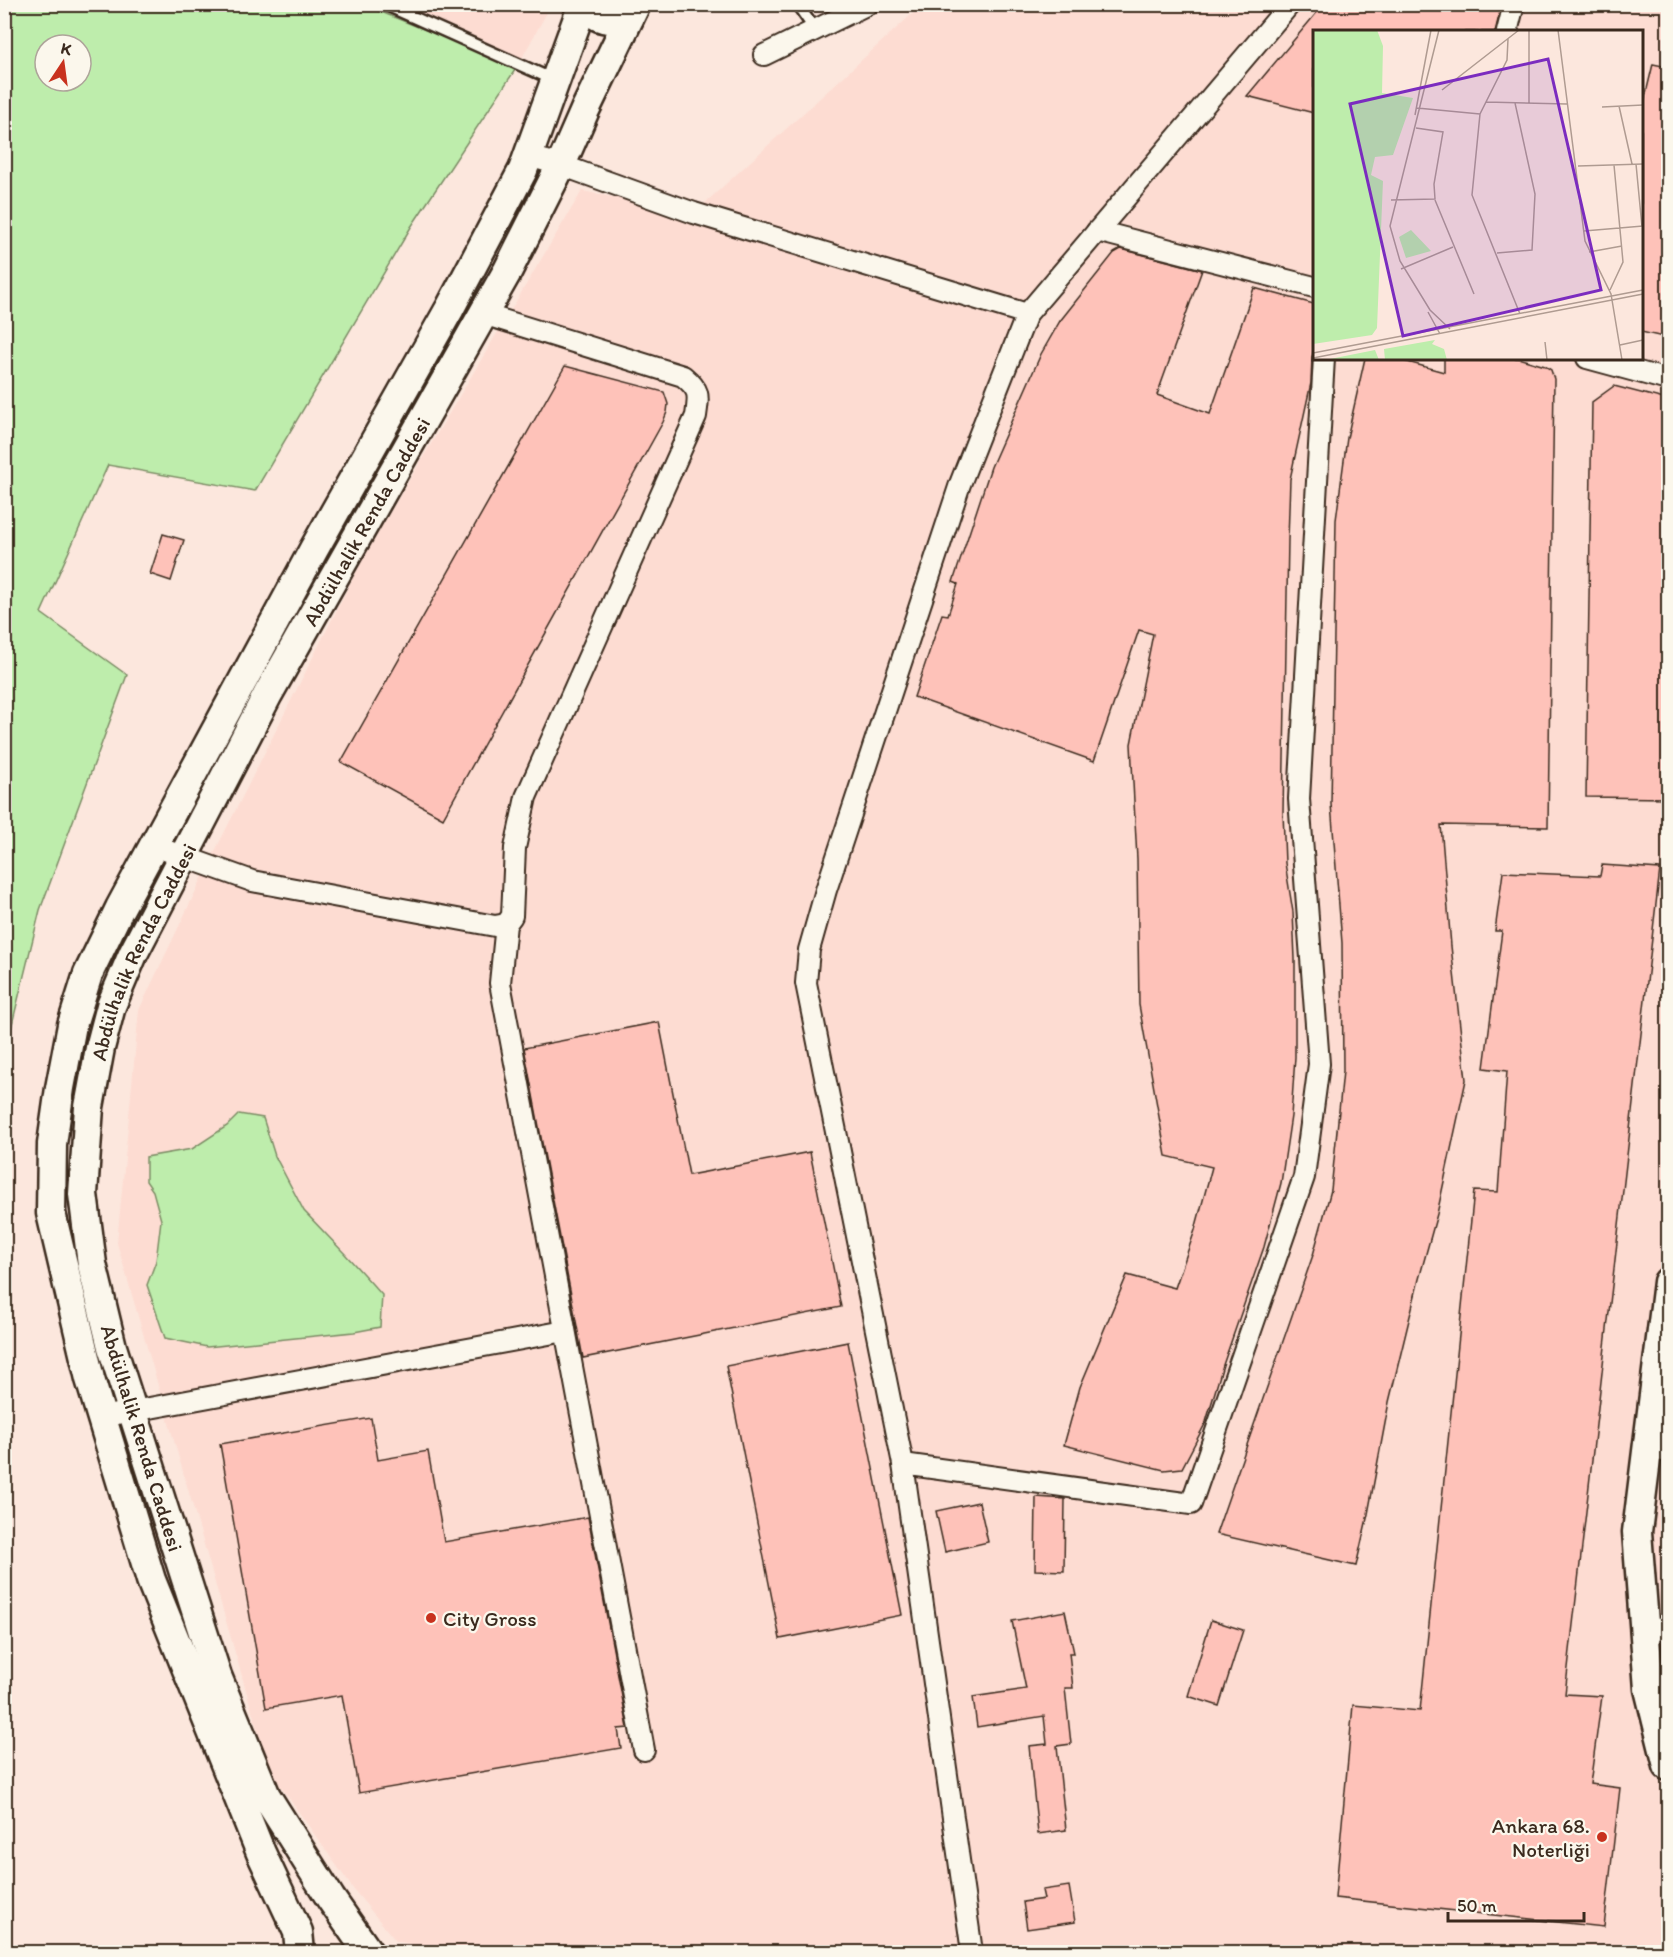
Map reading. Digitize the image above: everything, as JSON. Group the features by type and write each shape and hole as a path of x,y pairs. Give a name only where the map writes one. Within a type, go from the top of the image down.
{"main road":[{"name":"Abdülhalik Renda Caddesi","path":"300,1953 298,1932 261,1853 151,1580 90,1379 51,1213 52,1144 60,1088 72,1025 88,974 120,908 314,549 450,309 523,170 554,80 584,4"},
{"path":"584,4 597,16 606,20 633,11"},
{"name":"Abdülhalik Renda Caddesi","path":"368,1953 266,1796 217,1676 112,1347 92,1264 83,1194 89,1107 100,1048 111,1006 134,954 268,694 483,314 561,165 633,11"},
{"path":"1668,1282 1657,1450 1637,1532 1657,1629 1649,1689 1668,1766"}],"street":[{"path":"765,55 868,4"},
{"path":"972,1953 903,1464 806,983 809,950 826,890 960,484 1027,314 1290,4"},
{"path":"1508,30 1514,4"},
{"path":"528,156 561,165 694,213 1027,314"},
{"path":"1097,231 1313,287"},
{"path":"483,314 683,376 695,386 698,398 696,416 526,797 515,848 512,916 506,924 500,983 644,1750"},
{"path":"903,1464 1191,1504 1304,1177 1319,1064 1299,799 1324,360"},
{"path":"1594,360 1668,380"},
{"path":"154,846 252,881 468,922 495,926 506,924"},
{"path":"101,1417 565,1331"}],"lane":[{"path":"384,4 554,80"},
{"path":"797,4 815,30"}],"shaded area":[{"path":"364,5 551,5 517,67"},
{"path":"922,5 1668,5 1668,1952 444,1952 396,1941 354,1890 269,1770 117,1243 139,1010 213,855 364,556 582,191 694,213"}],"green space":[{"path":"5,5 364,5 517,67 411,227 255,491 108,465 41,613 127,675 40,910 5,1053"},
{"path":"239,1114 263,1118 275,1156 304,1211 382,1295 380,1327 354,1332 207,1347 165,1338 147,1285 156,1261 161,1220 153,1191 146,1181 146,1157 192,1149 227,1126"}],"building":[{"path":"1324,4 1502,4 1496,30 1313,30 1313,113 1247,96"},
{"path":"1653,64 1668,67 1668,338 1643,332 1643,106"},
{"path":"1121,249 1202,270 1157,395 1210,414 1254,288 1313,304 1311,383 1290,479 1288,540 1283,812 1285,863 1293,912 1295,959 1295,1057 1291,1116 1281,1183 1264,1247 1206,1422 1182,1468 1164,1470 1064,1445 1080,1387 1127,1275 1175,1288 1195,1230 1212,1167 1166,1156 1139,1005 1137,859 1131,744 1153,634 1139,630 1094,761 914,697 942,614 948,615 958,584 953,582 991,467 1041,354 1060,321 1114,253"},
{"path":"1365,360 1400,360 1444,372 1444,360 1525,360 1545,366 1551,370 1554,379 1548,827 1441,825 1451,946 1466,1080 1437,1214 1389,1402 1356,1566 1216,1534 1313,1255 1331,1190 1343,1071 1342,943 1331,804 1336,520 1347,438"},
{"path":"565,366 664,392 668,404 667,412 443,818 341,762"},
{"path":"1614,386 1668,400 1668,798 1586,797 1592,402"},
{"path":"163,534 184,540 171,581 150,574"},
{"path":"1602,865 1660,869 1565,1694 1602,1696 1590,1784 1620,1788 1604,1927 1335,1898 1353,1705 1420,1711 1474,1191 1498,1192 1507,1071 1484,1068 1502,931 1495,931 1503,872 1600,876"},
{"path":"659,1022 689,1175 810,1152 841,1307 583,1358 524,1048"},
{"path":"848,1342 902,1615 780,1639 726,1366"},
{"name":"City Gross","path":"371,1418 378,1460 428,1451 444,1542 588,1517 628,1728 618,1729 621,1748 359,1793 342,1695 266,1708 220,1444"},
{"path":"1036,1497 1065,1499 1064,1571 1035,1570"},
{"path":"979,1502 988,1542 945,1552 936,1511"},
{"path":"1065,1611 1074,1653 1069,1653 1073,1688 1065,1688 1071,1744 1057,1746 1066,1830 1038,1834 1029,1746 1047,1744 1044,1716 977,1727 973,1697 1026,1689 1012,1621"},
{"path":"1211,1620 1243,1630 1219,1706 1188,1696"},
{"path":"1069,1886 1075,1922 1027,1929 1023,1902 1044,1899 1042,1890"}],"place":[{"name":"City Gross","path":"431,1618"},
{"name":"Ankara 68. Noterliği","path":"1602,1837"}]}
